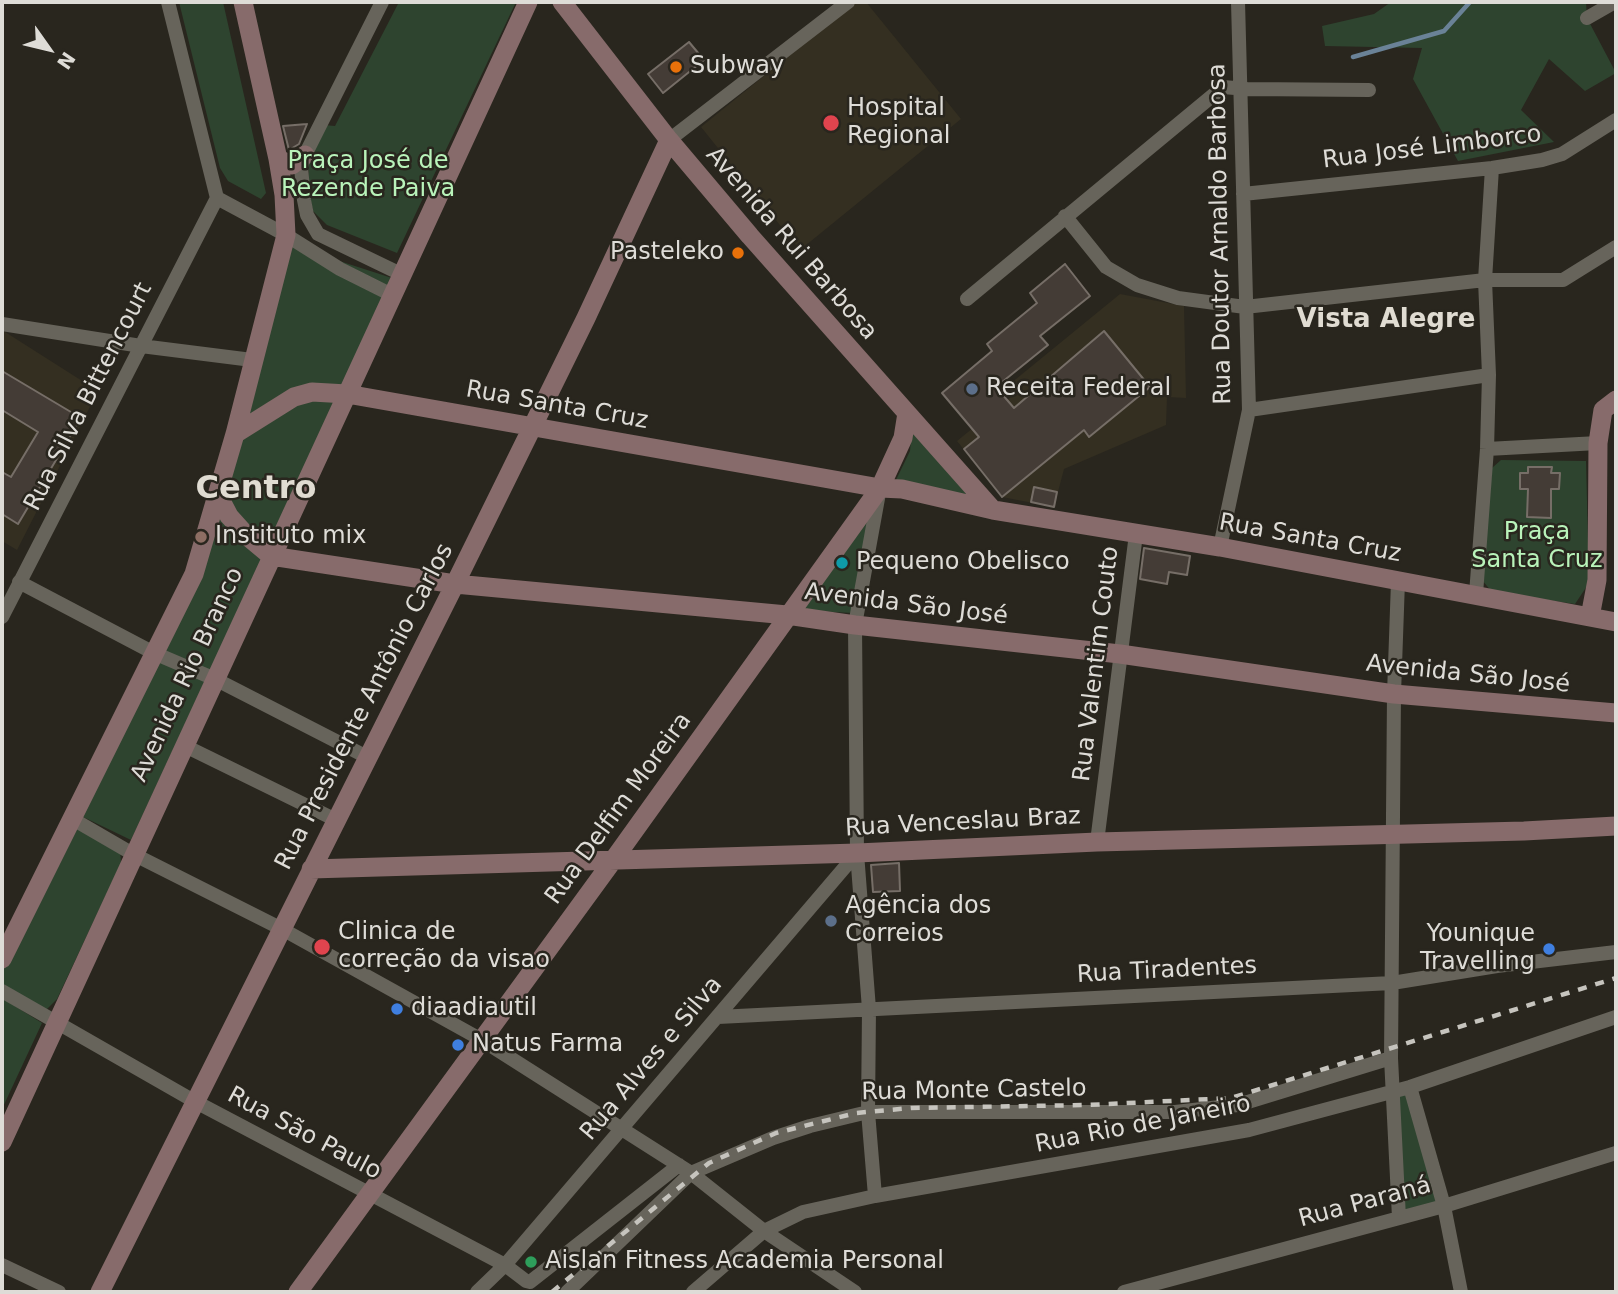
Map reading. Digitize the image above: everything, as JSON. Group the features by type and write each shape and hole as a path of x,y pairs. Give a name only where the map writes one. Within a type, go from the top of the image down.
{"main road":[{"name":"Avenida Rio Branco","path":"2,959 194,574 235,433 286,235 284,195 278,159 243,2"},
{"name":"Avenida Rio Branco","path":"2,1142 528,2"},
{"name":"Avenida Rui Barbosa","path":"562,2 669,140 768,257 993,510"},
{"name":"Rua Presidente Antônio Carlos","path":"100,1292 455,584 586,318 669,140"},
{"path":"278,159 292,165 305,155"},
{"name":"Rua Santa Cruz","path":"235,433 293,397 312,392 347,394 880,488 902,489 993,510 1220,547 1616,622"},
{"path":"1590,617 1597,580 1598,443 1603,410 1616,400"},
{"name":"Rua Delfim Moreira","path":"298,1292 880,488 903,438 907,413"},
{"path":"218,495 229,516 271,556"},
{"name":"Avenida São José","path":"271,556 455,584 787,615 1120,654 1394,694 1616,713"},
{"name":"Rua Venceslau Braz","path":"311,869 1616,826"}],"street":[{"path":"168,2 217,198 394,296"},
{"path":"382,2 301,167 304,200 312,227 325,238 403,275"},
{"path":"669,140 847,2"},
{"name":"Rua Doutor Arnaldo Barbosa","path":"1220,547 1249,410 1238,2"},
{"path":"1587,18 1615,2"},
{"path":"967,299 1223,87 1369,90"},
{"name":"Rua José Limborco","path":"1243,194 1492,168 1542,160 1562,154 1616,120"},
{"path":"1476,594 1487,449 1489,375 1485,280 1492,168"},
{"name":"Rua Silva Bittencourt","path":"3,613 217,198"},
{"path":"1065,216 1106,267 1138,285 1178,298 1245,307 1485,280 1563,280 1616,247"},
{"path":"2,324 252,360"},
{"path":"1249,410 1489,375"},
{"path":"1487,449 1598,443"},
{"path":"875,1196 868,1112 869,1009 858,853 855,625 880,488"},
{"name":"Rua Valentim Couto","path":"1097,842 1136,534"},
{"path":"1398,581 1394,694 1391,1058 1399,1219"},
{"path":"19,582 154,653 215,680 367,757"},
{"path":"183,745 335,820"},
{"path":"71,818 133,854 282,929 482,1040 685,1169 764,1231 855,1292"},
{"name":"Rua Alves e Silva","path":"477,1292 505,1265 858,853"},
{"name":"Rua Tiradentes","path":"718,1017 1392,983 1497,966 1616,952"},
{"name":"Rua São Paulo","path":"2,991 194,1101 505,1265 530,1282 685,1169"},
{"name":"Rua Rio de Janeiro","path":"693,1292 764,1231 803,1212 875,1196 1250,1130 1410,1087 1616,1017"},
{"name":"Rua Monte Castelo","path":"567,1292 685,1169 787,1133 868,1112 1188,1110 1238,1105 1391,1058"},
{"path":"1410,1087 1444,1206 1461,1292"},
{"name":"Rua Paraná","path":"1124,1292 1399,1219 1616,1153"},
{"path":"2,1265 59,1292"}],"shaded area":[{"name":"Hospital Regional","path":"855,2 866,2 961,119 800,250 701,127"},
{"path":"1120,294 1184,306 1186,398 1167,397 1166,425 1064,469 1054,507 1002,497 957,441 1012,396 1005,388"},
{"path":"2,330 98,391 17,550 2,541"}],"green space":[{"path":"179,2 223,2 266,193 261,199 228,181 220,168"},
{"name":"Praça José de Rezende Paiva","path":"399,2 516,2 397,253 327,225 313,211 308,190 309,162 324,125 335,126"},
{"path":"1391,2 1586,2 1587,18 1616,73 1585,91 1549,59 1521,110 1554,142 1458,161 1413,79 1422,48 1325,46 1322,26 1374,14"},
{"name":"Praça José de Rezende Paiva","path":"290,234 327,257 392,278 269,543 255,536 220,497"},
{"path":"912,427 977,500 895,482 910,451"},
{"name":"Praça Santa Cruz","path":"1501,460 1586,461 1589,583 1575,604 1492,592 1482,580 1492,468"},
{"path":"876,498 853,613 793,610"},
{"path":"215,514 265,552 131,840 77,814"},
{"path":"73,824 120,848 121,863 57,999 46,1010 2,984 2,963"},
{"path":"2,998 42,1023 2,1109"},
{"path":"1408,1091 1438,1204 1403,1212 1396,1095"}],"building":[{"name":"Subway","path":"689,42 704,60 663,93 648,74"},
{"path":"307,124 299,144 289,150 283,126"},
{"path":"1065,264 1090,296 1040,336 1048,345 996,387 1014,408 1104,331 1150,387 1089,437 1084,430 1002,497 964,449 979,437 942,393 992,351 987,344 1037,303 1030,293"},
{"path":"2,371 81,418 18,524 2,514 2,472 11,477 38,432 2,410"},
{"path":"1528,467 1552,467 1551,473 1560,473 1559,489 1551,489 1551,518 1527,517 1528,489 1520,489 1520,473 1528,473"},
{"path":"1034,487 1057,492 1054,507 1031,502"},
{"path":"1144,548 1190,556 1187,575 1169,572 1167,584 1140,579"},
{"path":"899,863 900,891 873,892 871,865"}],"waterway":[{"path":"1353,57 1444,31 1470,2"}],"railway":[{"path":"552,1292 709,1163 776,1133 856,1113 911,1108 1087,1105 1231,1098 1616,978"}],"place":[{"name":"Subway","path":"676,67"},
{"name":"Hospital Regional","path":"831,123"},
{"name":"Pasteleko","path":"738,253"},
{"name":"Receita Federal","path":"972,389"},
{"name":"Instituto mix","path":"201,537"},
{"name":"Pequeno Obelisco","path":"842,563"},
{"name":"Agência dos Correios","path":"831,921"},
{"name":"Clinica de correção da visao","path":"322,947"},
{"name":"Younique Travelling","path":"1549,949"},
{"name":"diaadiautil","path":"397,1009"},
{"name":"Natus Farma","path":"458,1045"},
{"name":"Aislan Fitness Academia Personal","path":"531,1262"}],"district":[{"name":"Vista Alegre","path":"1386,320"},
{"name":"Centro","path":"256,490"}]}
